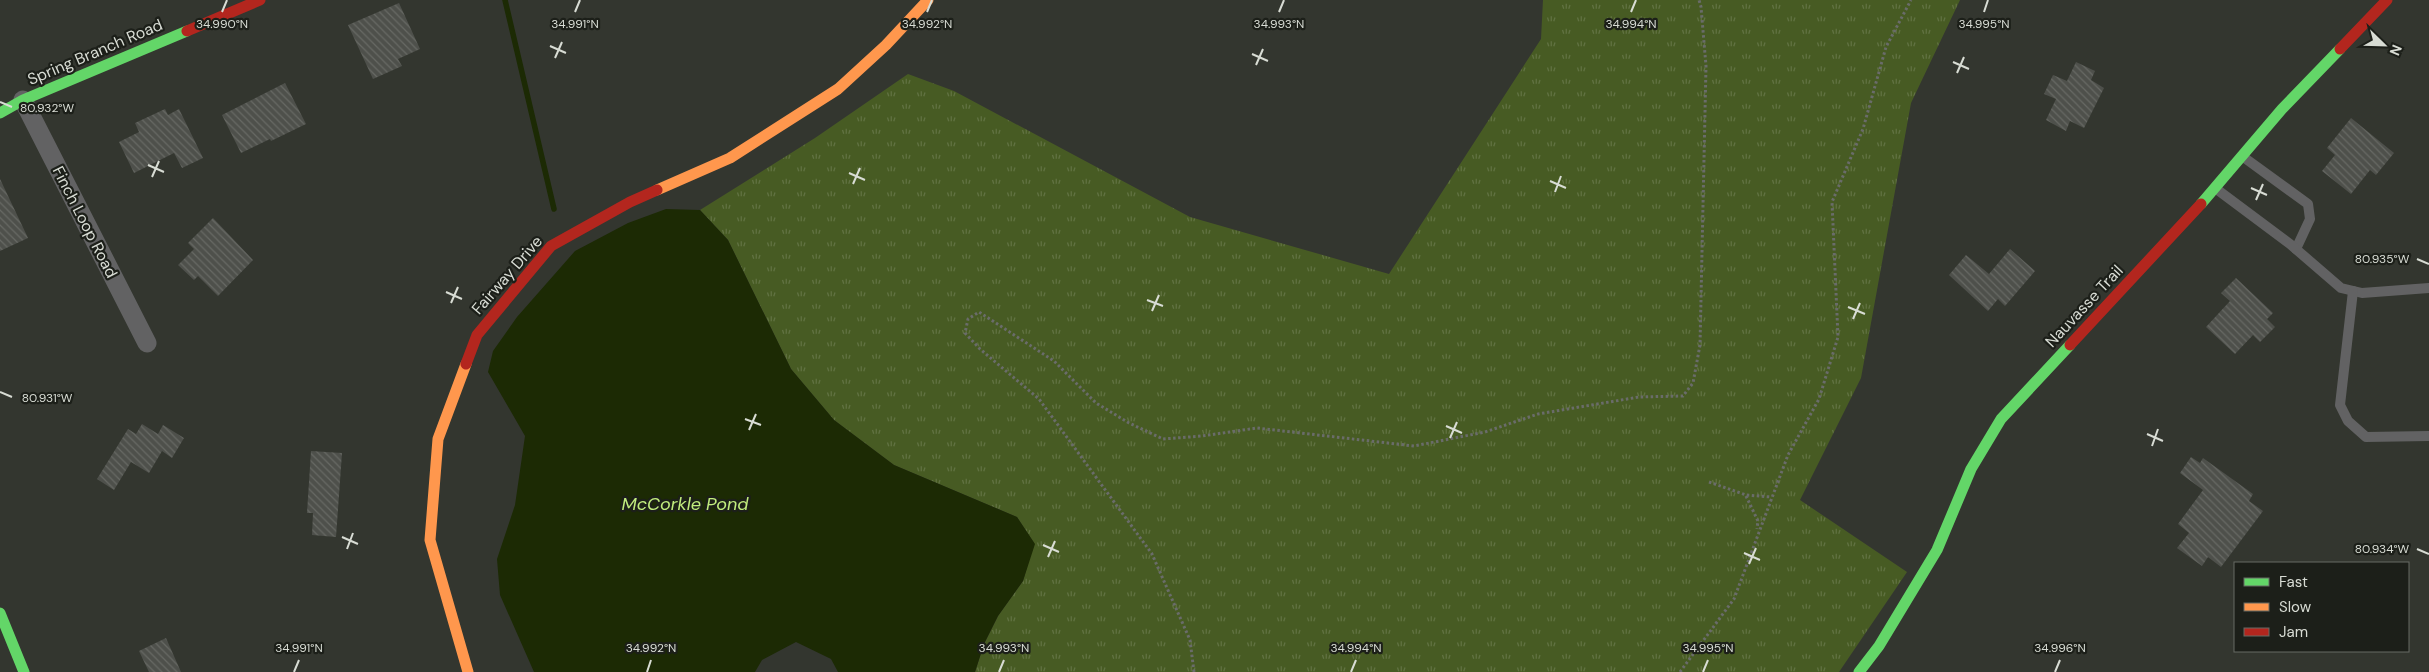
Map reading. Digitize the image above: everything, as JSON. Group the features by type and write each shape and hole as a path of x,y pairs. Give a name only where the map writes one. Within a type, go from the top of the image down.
{"street":[{"name":"Spring Branch Road","path":"0,113 23,100 260,0"},
{"name":"Fairway Drive","path":"468,672 430,540 438,439 477,336 551,246 630,202 730,158 838,89 886,45 928,0"},
{"name":"Nauvasse Trail","path":"1859,672 1879,646 1937,550 1971,469 2001,419 2184,223 2282,109 2387,0"},
{"name":"Finch Loop Road","path":"23,100 147,343"},
{"path":"0,613 24,672"}],"lane":[{"path":"2242,156 2308,204 2310,219 2296,249"},
{"path":"2214,188 2296,249 2341,288 2362,293 2429,288"},
{"path":"2353,291 2340,405 2348,421 2366,437 2429,436"}],"path":[{"path":"1194,672 1190,640 1152,554 1039,399 980,349 965,332 968,319 980,312 1054,361 1096,403 1129,423 1162,439 1202,436 1257,428 1414,446 1485,432 1538,414 1638,397 1683,396 1693,383 1700,345 1706,66 1699,0"},
{"path":"1680,672 1734,598 1788,455 1819,399 1838,336 1832,202 1863,129 1886,47 1911,0"},
{"path":"1709,482 1746,495 1771,497"},
{"path":"1746,495 1758,521 1757,535"}],"green space":[{"path":"1543,0 1960,0 1911,103 1861,378 1800,500 1907,572 1839,672 975,672 984,644 998,616 1023,581 1034,543 1017,517 894,465 834,420 791,369 728,240 700,210 815,138 908,74 954,91 1190,217 1389,274 1541,39"}],"water":[{"name":"McCorkle Pond","path":"666,209 700,210 728,240 791,369 834,420 894,465 1017,517 1035,544 1023,581 998,616 984,644 975,672 838,672 831,659 796,642 762,660 755,672 534,672 500,595 497,559 515,505 525,436 488,372 493,351 517,317 575,251 628,223"}],"building":[{"path":"399,3 420,49 398,59 402,66 373,79 348,25"},
{"path":"2076,62 2095,71 2091,80 2104,88 2084,128 2070,121 2066,131 2046,120 2056,99 2044,94 2053,75 2067,81"},
{"path":"285,83 306,124 241,153 222,115"},
{"path":"165,109 168,115 179,109 203,158 182,168 174,153 134,173 119,142 139,132 135,123"},
{"path":"2351,118 2394,153 2376,175 2370,170 2351,194 2322,171 2335,155 2327,148"},
{"path":"0,179 28,238 0,251"},
{"path":"213,218 253,260 218,296 198,276 194,280 178,265 194,249 188,243"},
{"path":"2010,249 2035,271 2005,306 1998,299 1988,311 1949,275 1966,255 1989,274"},
{"path":"2236,278 2273,313 2267,319 2275,327 2260,342 2253,335 2235,354 2206,327 2230,301 2221,293"},
{"path":"142,424 158,434 163,425 184,438 172,458 162,451 149,473 131,462 114,490 97,479 128,429 136,434"},
{"path":"311,451 342,453 336,537 312,535 313,513 307,513"},
{"path":"2191,457 2200,463 2203,458 2253,494 2249,501 2263,511 2221,567 2208,557 2202,566 2177,548 2189,533 2178,524 2203,490 2180,473"},
{"path":"166,638 181,672 149,672 139,651"}],"waterway":[{"path":"505,0 554,209"}],"traffic: fast":[{"path":"0,113 23,100 187,31"},
{"path":"2201,204 2282,109 2340,49"},
{"path":"1859,672 1879,646 1937,550 1971,469 2001,419 2070,345"},
{"path":"0,613 24,672"}],"traffic: slow":[{"path":"657,190 730,158 838,89 886,45 928,0"},
{"path":"466,364 438,439 430,540 468,672"}],"traffic: jam":[{"path":"187,31 260,0"},
{"path":"2340,49 2387,0"},
{"path":"466,364 477,335 551,246 630,202 657,190"},
{"path":"2070,345 2201,204"}]}
